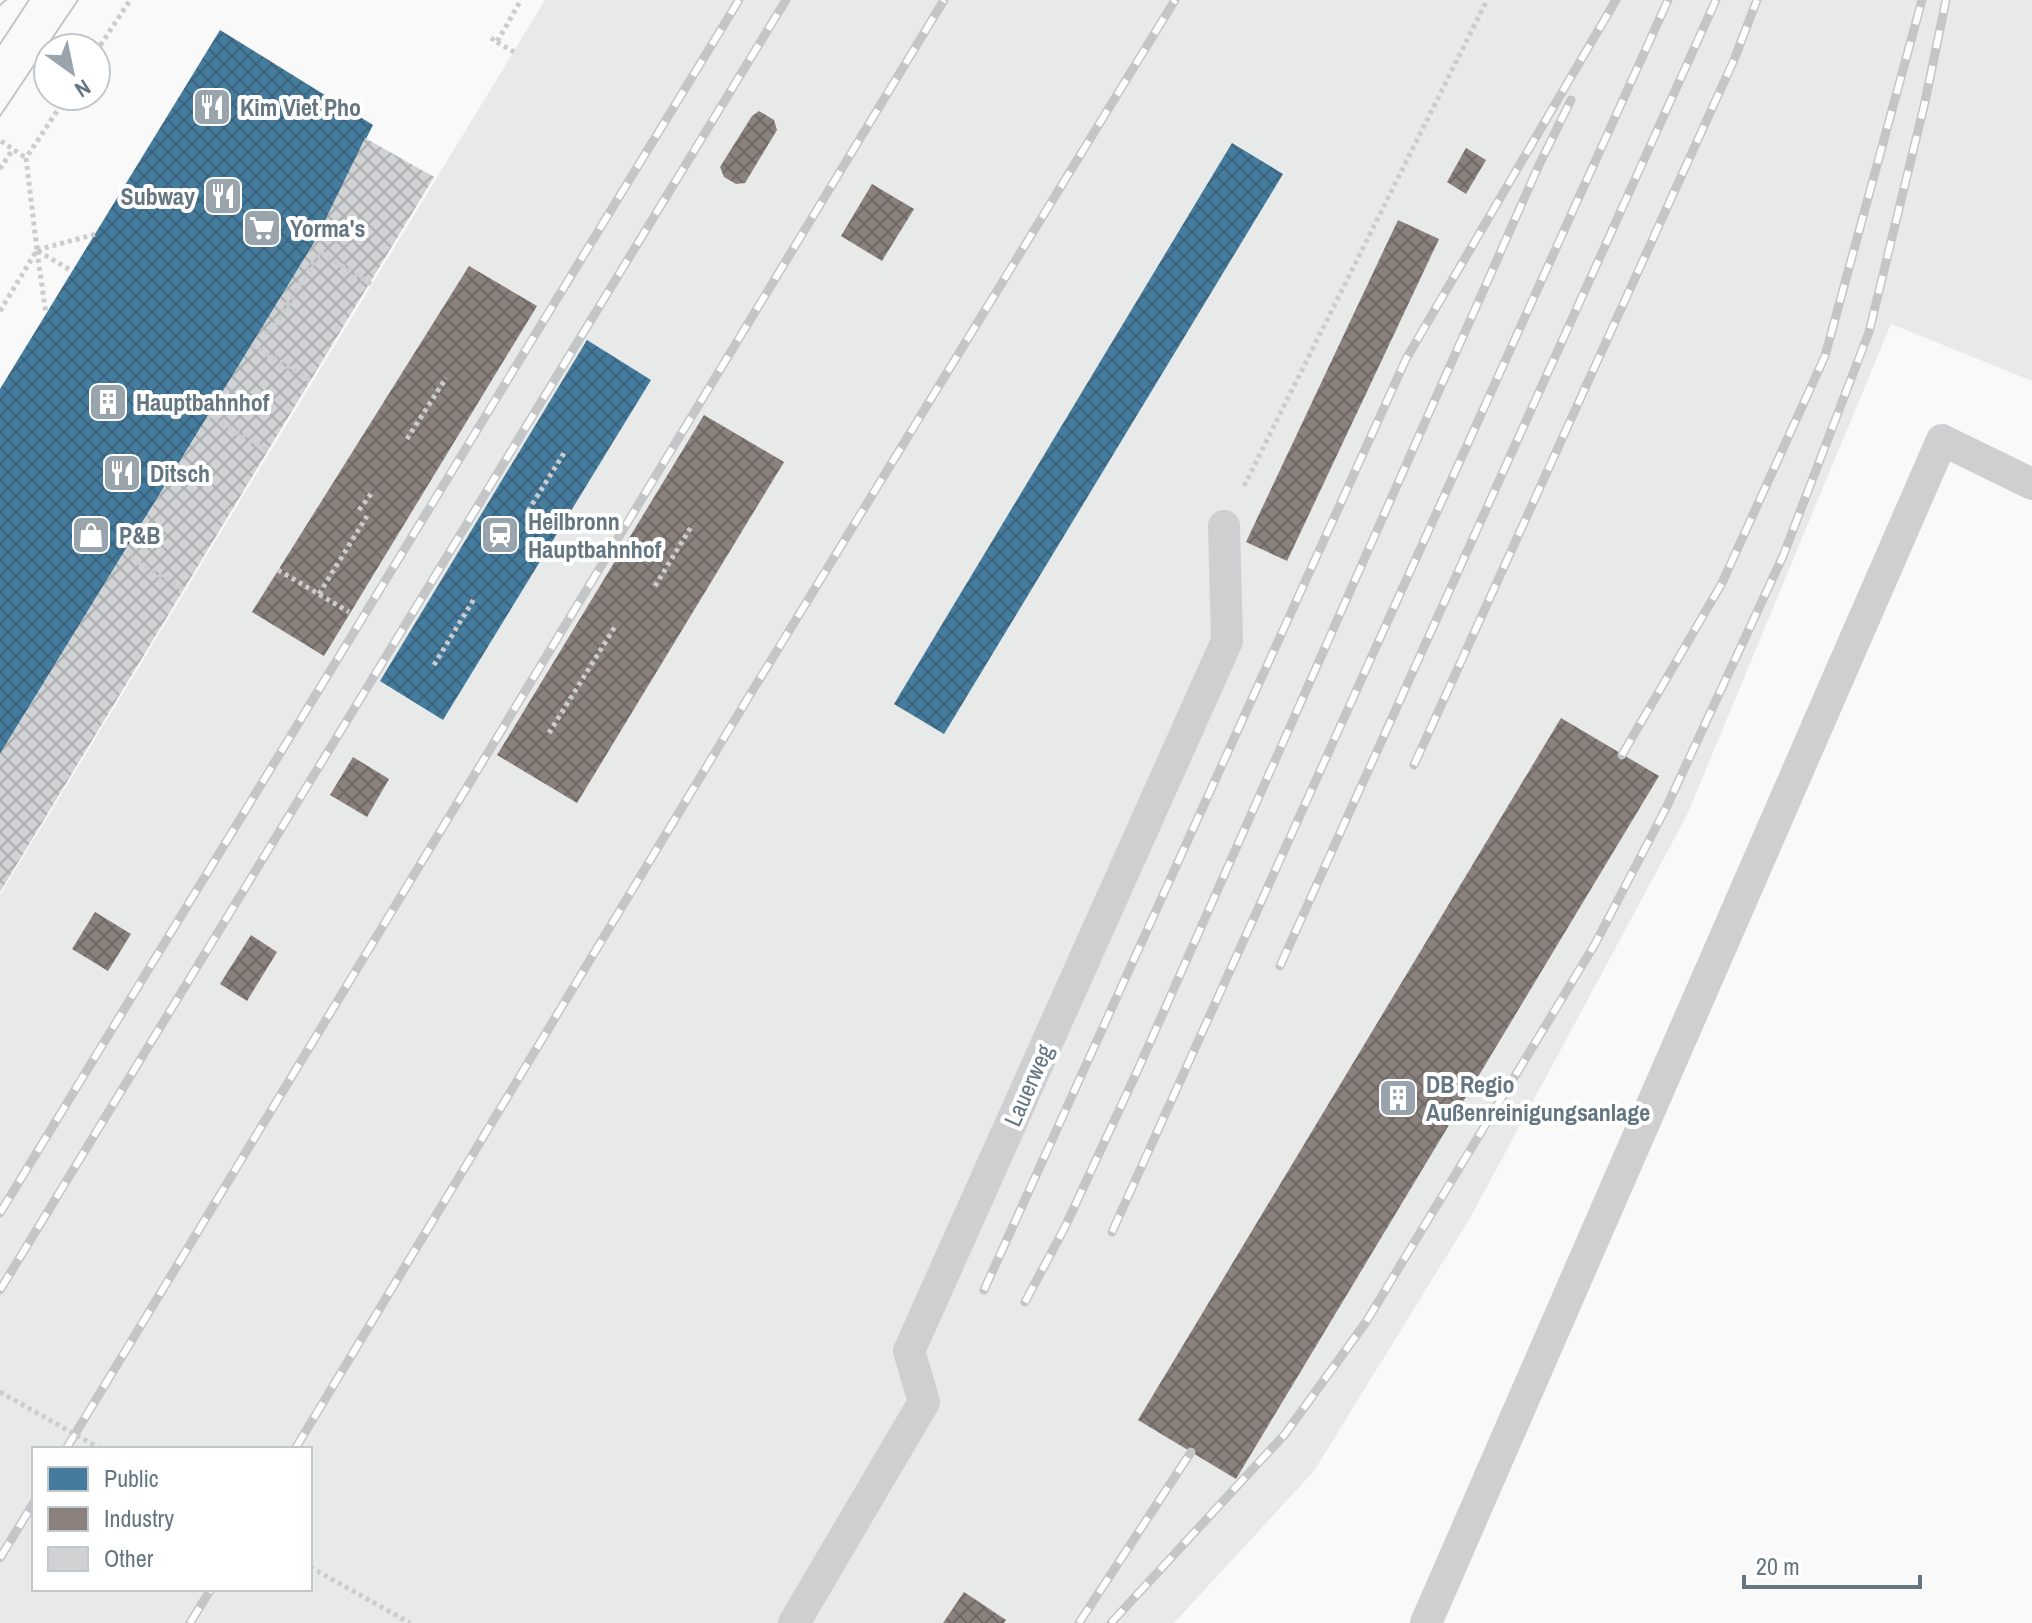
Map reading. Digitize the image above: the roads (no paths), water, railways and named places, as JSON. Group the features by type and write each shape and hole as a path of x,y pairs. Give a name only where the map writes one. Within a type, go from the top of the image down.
{"lane":[{"path":"1426,1623 1942,440 2032,484"},
{"name":"Lauerweg","path":"794,1623 924,1402 909,1351 1227,641 1224,526"}],"tram line":[{"path":"0,5 6,0"},
{"path":"0,44 29,0"},
{"path":"0,116 78,0"}],"railway":[{"path":"0,1213 739,0"},
{"path":"0,1290 786,0"},
{"path":"67,1447 944,0"},
{"path":"296,1447 751,693 1175,0"},
{"path":"984,1290 1406,359 1616,0"},
{"path":"1112,1232 1668,0"},
{"path":"1280,966 1716,0"},
{"path":"1414,765 1734,60 1757,0"},
{"path":"1622,755 1722,583 1825,356 1922,0"},
{"path":"1111,1623 1285,1434 1366,1322 1595,944 1667,806 1783,556 1869,332 1925,102 1946,0"},
{"path":"1025,1302 1065,1227 1140,1065 1539,165 1571,100"},
{"path":"1079,1623 1191,1452"},
{"path":"0,1558 32,1505"},
{"path":"190,1623 210,1591"}],"place":[{"name":"Kim Viet Pho","path":"212,107"},
{"name":"Subway","path":"223,196"},
{"name":"Yorma's","path":"262,228"},
{"name":"Hauptbahnhof","path":"108,402"},
{"name":"Ditsch","path":"122,473"},
{"name":"P&B","path":"91,535"},
{"name":"Heilbronn Hauptbahnhof","path":"500,535"},
{"name":"DB Regio Außenreinigungsanlage","path":"1398,1098"}]}
